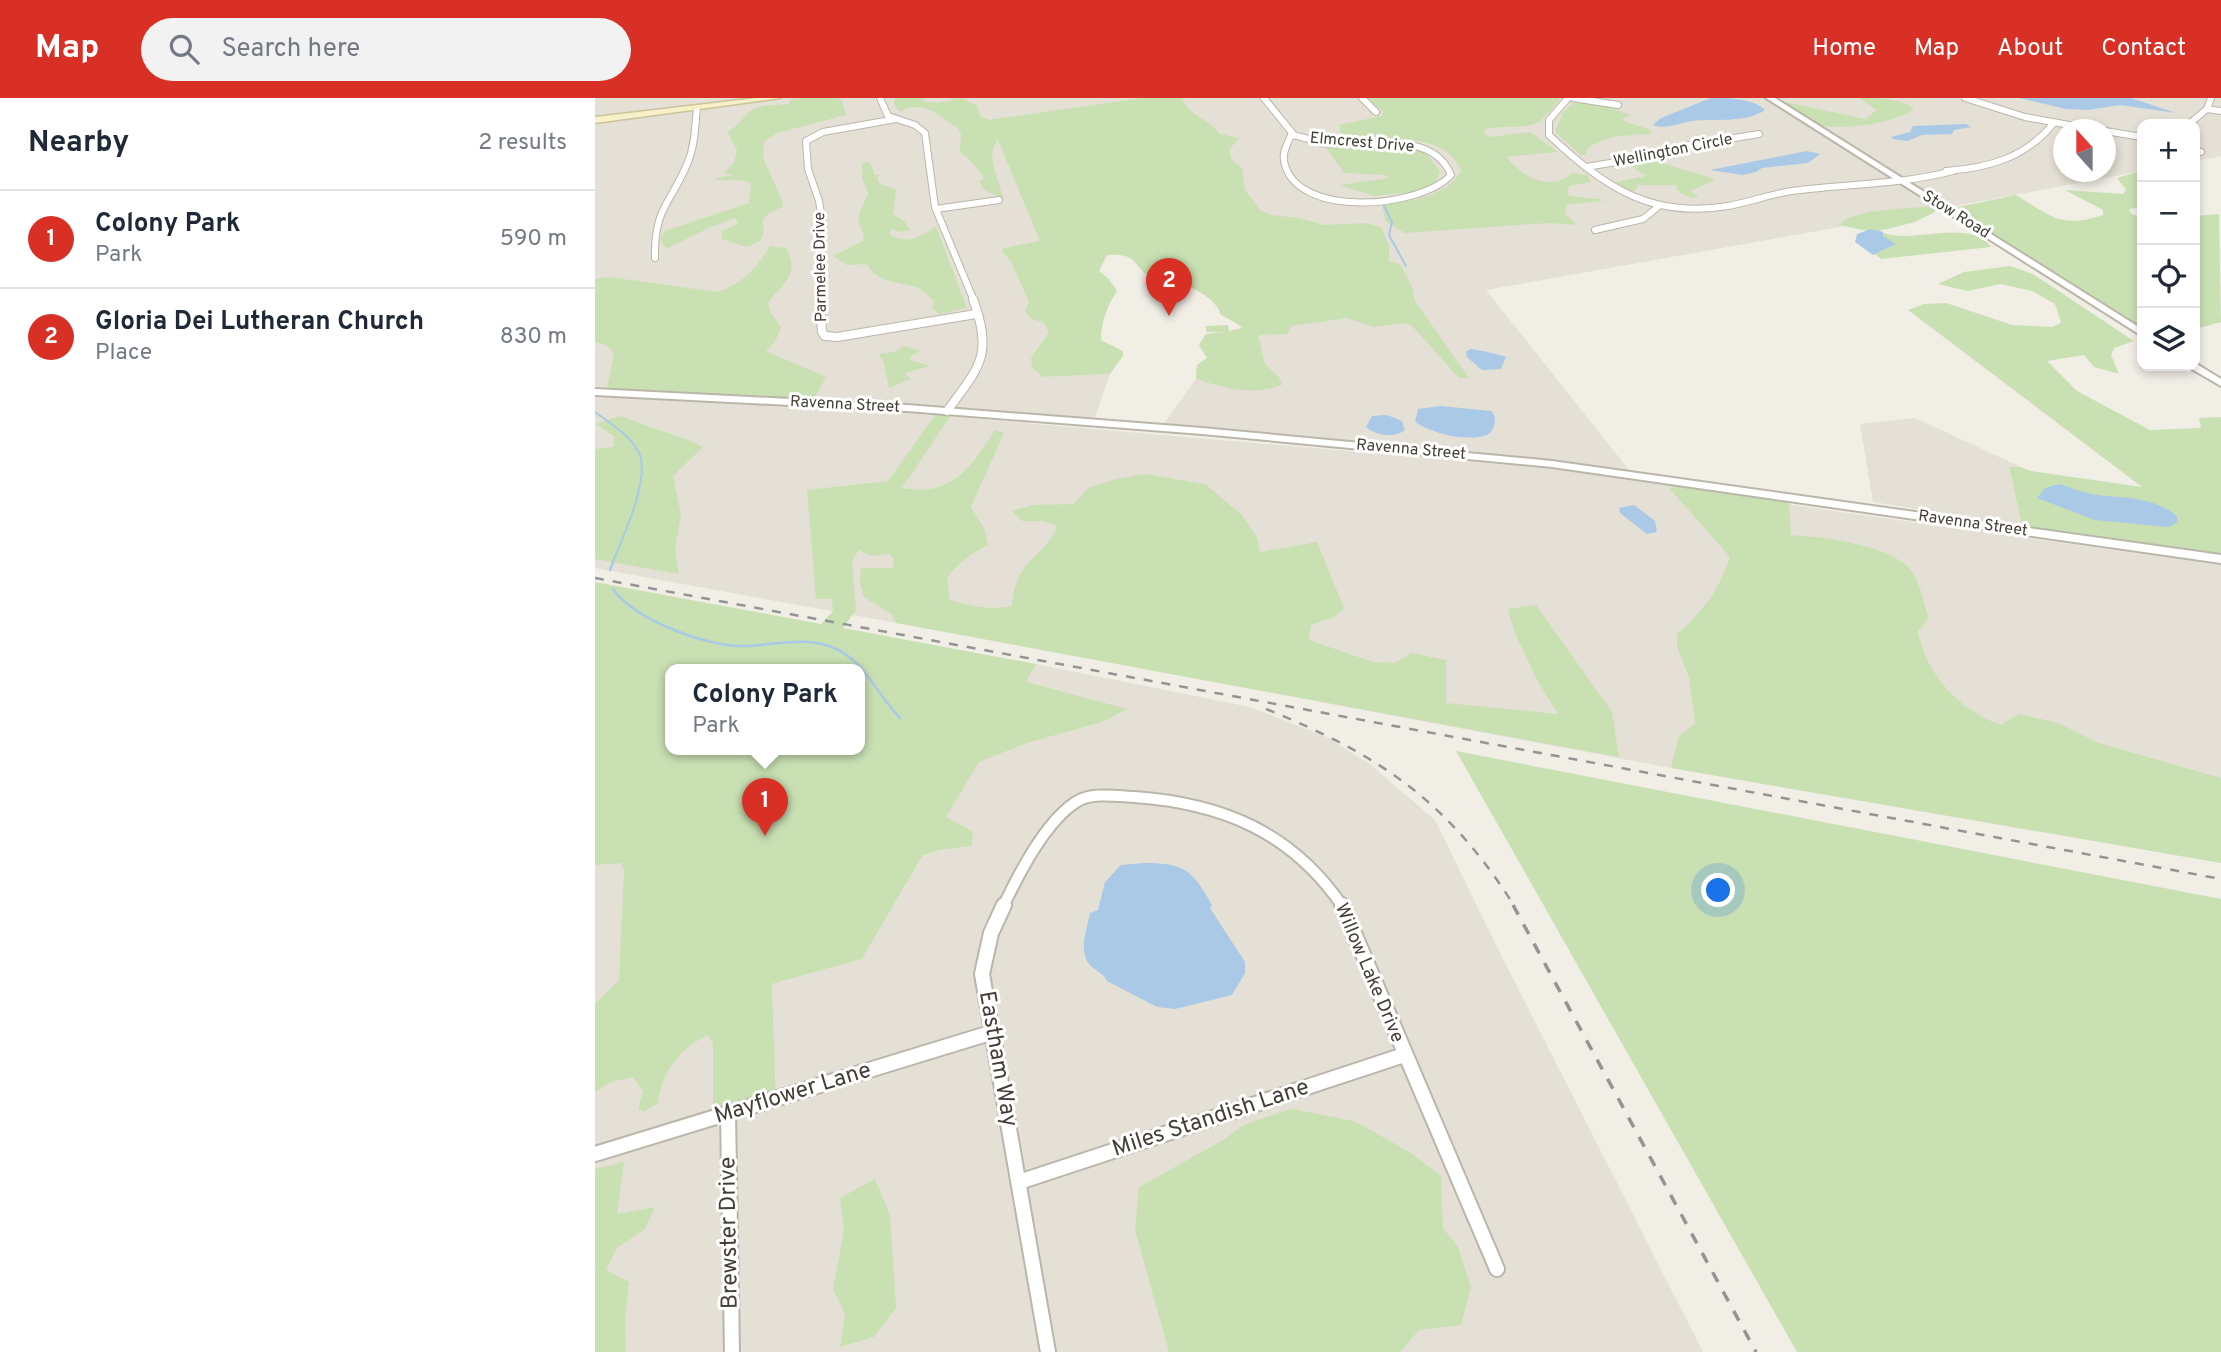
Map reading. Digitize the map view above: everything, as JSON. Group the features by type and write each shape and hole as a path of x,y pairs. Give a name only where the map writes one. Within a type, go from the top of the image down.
{"main road":[{"path":"595,120 777,98"}],"street":[{"path":"880,98 885,113 915,125 925,133 936,209 966,278 983,337 983,355 975,373 947,411"},
{"name":"Elmcrest Drive","path":"1263,98 1293,134 1326,144 1385,143 1418,147 1437,155 1446,164 1451,175 1437,188 1412,196 1366,202 1325,199 1302,187 1284,163 1284,153 1293,134"},
{"path":"1362,98 1377,112"},
{"path":"1618,105 1571,98 1549,119 1546,129 1558,144 1618,192 1659,206 1719,208 1790,190 1932,178 1953,170 1993,163 2018,155 2039,142 2053,124 1965,98"},
{"name":"Stow Road","path":"1770,98 2137,330"},
{"path":"2195,119 2207,109 2211,98"},
{"path":"655,258 657,218 689,160 697,108"},
{"path":"2207,109 2221,111"},
{"name":"Parmelee Drive","path":"896,119 872,126 824,132 806,141 808,169 819,201 823,226 819,284 822,332 825,336 837,337 976,314"},
{"path":"2116,133 2137,136"},
{"name":"Wellington Circle","path":"1587,167 1641,158 1670,148 1759,134"},
{"path":"936,209 999,200"},
{"path":"1595,230 1643,219 1659,206"},
{"path":"2200,370 2221,383"},
{"name":"Ravenna Street","path":"595,392 947,411 1202,431 1553,464 2221,559"},
{"name":"Eastham Way","path":"1048,1352 982,974 992,931 1049,829 1068,807 1087,798"},
{"name":"Willow Lake Drive","path":"1087,798 1144,798 1181,802 1216,810 1267,831 1315,869 1343,906 1497,1269"},
{"name":"Mayflower Lane","path":"595,1154 991,1033"},
{"name":"Miles Standish Lane","path":"1019,1182 1404,1055"},
{"name":"Brewster Drive","path":"728,1113 732,1352"}],"shaded area":[{"path":"595,98 1766,98 1941,209 1486,290 1633,475 1163,425 1196,379 1197,365 1207,358 1199,345 1206,334 1242,328 1234,320 1188,239 1010,260 1029,302 1033,320 1043,322 1049,332 1031,356 1043,377 1110,374 1093,423 947,411 595,392"},
{"path":"1775,98 2221,98 2221,156 2200,160 2200,119 2137,119 2137,172 2116,176 2116,119 2053,119 2053,182 2083,182 1950,207"},
{"path":"595,394 817,405 1588,472 1819,509 2221,565 2221,863 1671,768 595,568"},
{"path":"1915,418 2021,467 2009,468 2022,526 1873,502 1860,424"},
{"path":"1036,664 1250,707 1327,737 1371,765 1435,820 1703,1352 595,1352 595,865 625,857 713,1001 713,1117 776,1099 772,984 862,959"}],"green space":[{"path":"838,98 842,101 846,115 777,133 764,142 763,158 783,202 782,207 769,213 762,221 764,231 761,241 747,247 722,239 722,231 738,224 735,218 666,249 660,238 665,231 749,203 751,183 713,179 733,175 723,173 734,163 737,150 727,132 753,109 790,104 788,100"},
{"path":"895,98 926,98 922,101 936,103 962,98 977,106 981,117 989,120 1142,98 1182,98 1190,109 1220,134 1240,138 1229,149 1232,160 1242,168 1245,190 1261,211 1324,225 1366,223 1381,227 1389,246 1389,261 1400,264 1413,289 1415,301 1469,378 1459,378 1412,326 1406,323 1373,327 1347,318 1291,326 1288,334 1258,335 1265,364 1279,377 1282,385 1249,390 1228,388 1196,379 1197,365 1207,358 1199,345 1206,334 1227,332 1206,332 1206,326 1228,325 1229,332 1242,328 1223,316 1212,301 1197,291 1157,280 1131,259 1118,255 1107,255 1099,271 1117,291 1105,314 1101,340 1123,351 1123,356 1110,374 1043,377 1032,367 1031,357 1049,332 1043,322 1033,320 1025,312 1029,302 1010,260 1002,251 1003,248 1040,241 998,140 994,146 993,160 1003,197 1001,199 985,190 979,182 984,179 982,175 960,152 961,133 958,128 923,108 908,108 900,112 894,105"},
{"path":"1367,98 1561,98 1537,123 1486,129 1484,134 1490,137 1530,132 1558,152 1506,157 1512,164 1528,176 1545,182 1563,179 1572,173 1587,175 1591,182 1570,186 1567,192 1569,196 1607,200 1567,205 1565,214 1577,225 1549,223 1405,233 1386,222 1382,205 1437,192 1454,180 1461,171 1453,158 1441,148 1426,143 1393,139 1345,140 1341,136 1339,125 1382,116 1383,112"},
{"path":"1860,98 1896,101 1914,109 1883,122 1832,127 1812,122 1780,101 1865,119 1877,110"},
{"path":"1576,101 1600,104 1631,115 1621,120 1651,130 1651,134 1601,141 1586,150 1587,155 1581,155 1555,132 1563,112"},
{"path":"1325,146 1410,148 1425,152 1440,171 1436,182 1413,192 1374,196 1340,185 1389,178 1385,175 1344,173"},
{"path":"1652,157 1667,165 1716,180 1690,191 1699,197 1682,194 1676,185 1637,185 1637,189 1626,192 1611,183 1646,176 1626,163"},
{"path":"870,162 875,175 880,175 877,178 879,183 896,190 893,214 904,221 910,230 900,232 891,229 890,235 908,239 936,226 967,308 939,314 932,308 934,301 918,288 888,281 877,275 867,264 847,265 833,256 863,241 859,219 868,193 862,178 862,163"},
{"path":"2137,172 2137,208 2129,209 2131,214 2137,216 2137,325 1953,208 2016,195 2057,218 2077,221 2089,219 2103,215 2103,210 2065,190 2123,194 2126,190 2117,178"},
{"path":"1934,206 1935,212 1915,222 1879,231 1907,236 1968,234 1981,238 1991,247 1881,259 1875,254 1895,244 1873,232 1839,225 1846,219 1869,212"},
{"path":"2219,214 2221,322 2200,328 2200,245 2200,216"},
{"path":"770,246 786,248 791,272 768,303 770,312 781,327 776,340 766,351 826,377 814,399 607,389 614,354 607,345 595,342 595,279 609,277 718,292 734,285 748,274"},
{"path":"2010,266 2033,274 2134,341 2114,348 2111,355 2119,374 2094,367 2084,355 2047,361 2077,391 2150,430 2201,428 2199,418 2221,417 2221,554 2022,526 2009,467 2142,487 1908,310 1924,304 1946,303 2012,325 2052,327 2061,323 2055,304 2032,291 2001,284 1967,291 1938,284 1964,272"},
{"path":"904,346 920,351 909,357 912,361 931,366 905,373 911,379 889,388 880,354 894,352"},
{"path":"938,411 953,412 902,488 920,490 947,484 968,467 995,430 1004,433 971,507 984,528 988,545 966,559 947,578 950,600 989,608 1012,606 1015,589 1024,568 1045,547 1057,526 1042,521 1022,521 1012,511 1032,505 1074,504 1089,487 1146,474 1205,484 1242,515 1257,537 1260,552 1317,542 1344,608 1334,617 1311,625 1309,640 1373,662 1395,663 1411,653 1446,660 1446,703 1558,714 1537,680 1514,631 1508,609 1536,605 1612,712 1619,757 896,623 891,614 864,597 860,583 861,568 893,568 894,559 889,554 871,556 859,550 852,561 856,610 843,628 1036,664 1026,682 1127,709 1105,721 1027,743 979,762 946,817 973,832 972,846 923,855 862,959 772,984 776,1099 713,1118 713,1043 707,1035 688,1047 673,1063 663,1081 658,1103 644,1112 638,1109 643,1091 633,1077 611,1082 595,1092 595,1004 619,980 624,870 621,863 595,865 595,582 821,624 833,611 832,599 816,599 807,490 888,481"},
{"path":"619,416 703,447 673,476 681,515 675,548 679,574 595,559 595,449 613,447 615,437 596,424"},
{"path":"1677,485 1789,503 1791,535 1857,544 1890,555 1903,563 1918,583 1929,618 1918,631 1928,662 1947,689 1971,710 2001,725 2019,714 2058,723 2099,743 2221,778 2221,863 1671,768 1679,736 1695,724 1689,677 1677,647 1677,634 1709,600 1730,557 1670,489"},
{"path":"1456,751 2221,899 2221,1352 1797,1352"},
{"path":"1291,1109 1354,1121 1408,1151 1441,1176 1443,1228 1458,1247 1471,1287 1461,1325 1419,1330 1400,1352 1169,1352 1135,1230 1139,1187 1225,1139 1243,1125"},
{"path":"624,1162 617,1214 655,1207 645,1229 617,1248 606,1270 629,1282 625,1321 626,1352 595,1352 595,1169"},
{"path":"875,1179 890,1215 896,1308 874,1337 840,1347 845,1314 833,1289 844,1230 840,1198"}],"water":[{"path":"1711,98 1747,101 1765,110 1739,119 1653,125 1661,118"},
{"path":"2019,98 2131,98 2176,113 2120,105 2088,110 2066,109"},
{"path":"1966,124 1971,127 1954,130 1952,134 1922,135 1907,141 1891,137 1910,132 1913,126"},
{"path":"1807,151 1820,154 1808,163 1762,168 1742,175 1710,170"},
{"path":"1871,229 1883,232 1883,236 1896,244 1873,255 1855,242 1857,234"},
{"path":"1470,349 1506,357 1501,369 1482,370 1467,357 1466,352"},
{"path":"1441,406 1491,411 1495,420 1494,427 1487,435 1469,438 1440,433 1415,422 1418,409"},
{"path":"1387,415 1402,421 1405,430 1385,435 1366,427 1372,416"},
{"path":"2059,484 2091,494 2157,504 2177,516 2177,522 2169,527 2095,520 2037,498 2045,488"},
{"path":"1634,505 1655,521 1657,532 1647,534 1620,513 1619,508"},
{"path":"1145,863 1179,867 1193,877 1205,893 1212,905 1210,908 1245,962 1245,973 1232,995 1175,1009 1157,1007 1107,981 1086,960 1084,940 1090,913 1098,910 1105,882 1121,865"}],"waterway":[{"path":"1383,204 1392,222 1389,235 1406,266"},
{"path":"595,412 631,441 642,464 634,508 612,564"},
{"path":"610,570 613,562"},
{"path":"613,589 623,600 654,621 692,637 743,646 812,642 834,648 857,664"},
{"path":"865,674 900,718"}],"railway":[{"path":"595,578 2221,879"},
{"path":"1266,709 1344,744 1408,786 1437,810 1464,838 1515,907"},
{"path":"1513,905 1756,1352"}],"place":[{"name":"Gloria Dei Lutheran Church","path":"1169,316"},
{"name":"Colony Park","path":"765,836"}]}
